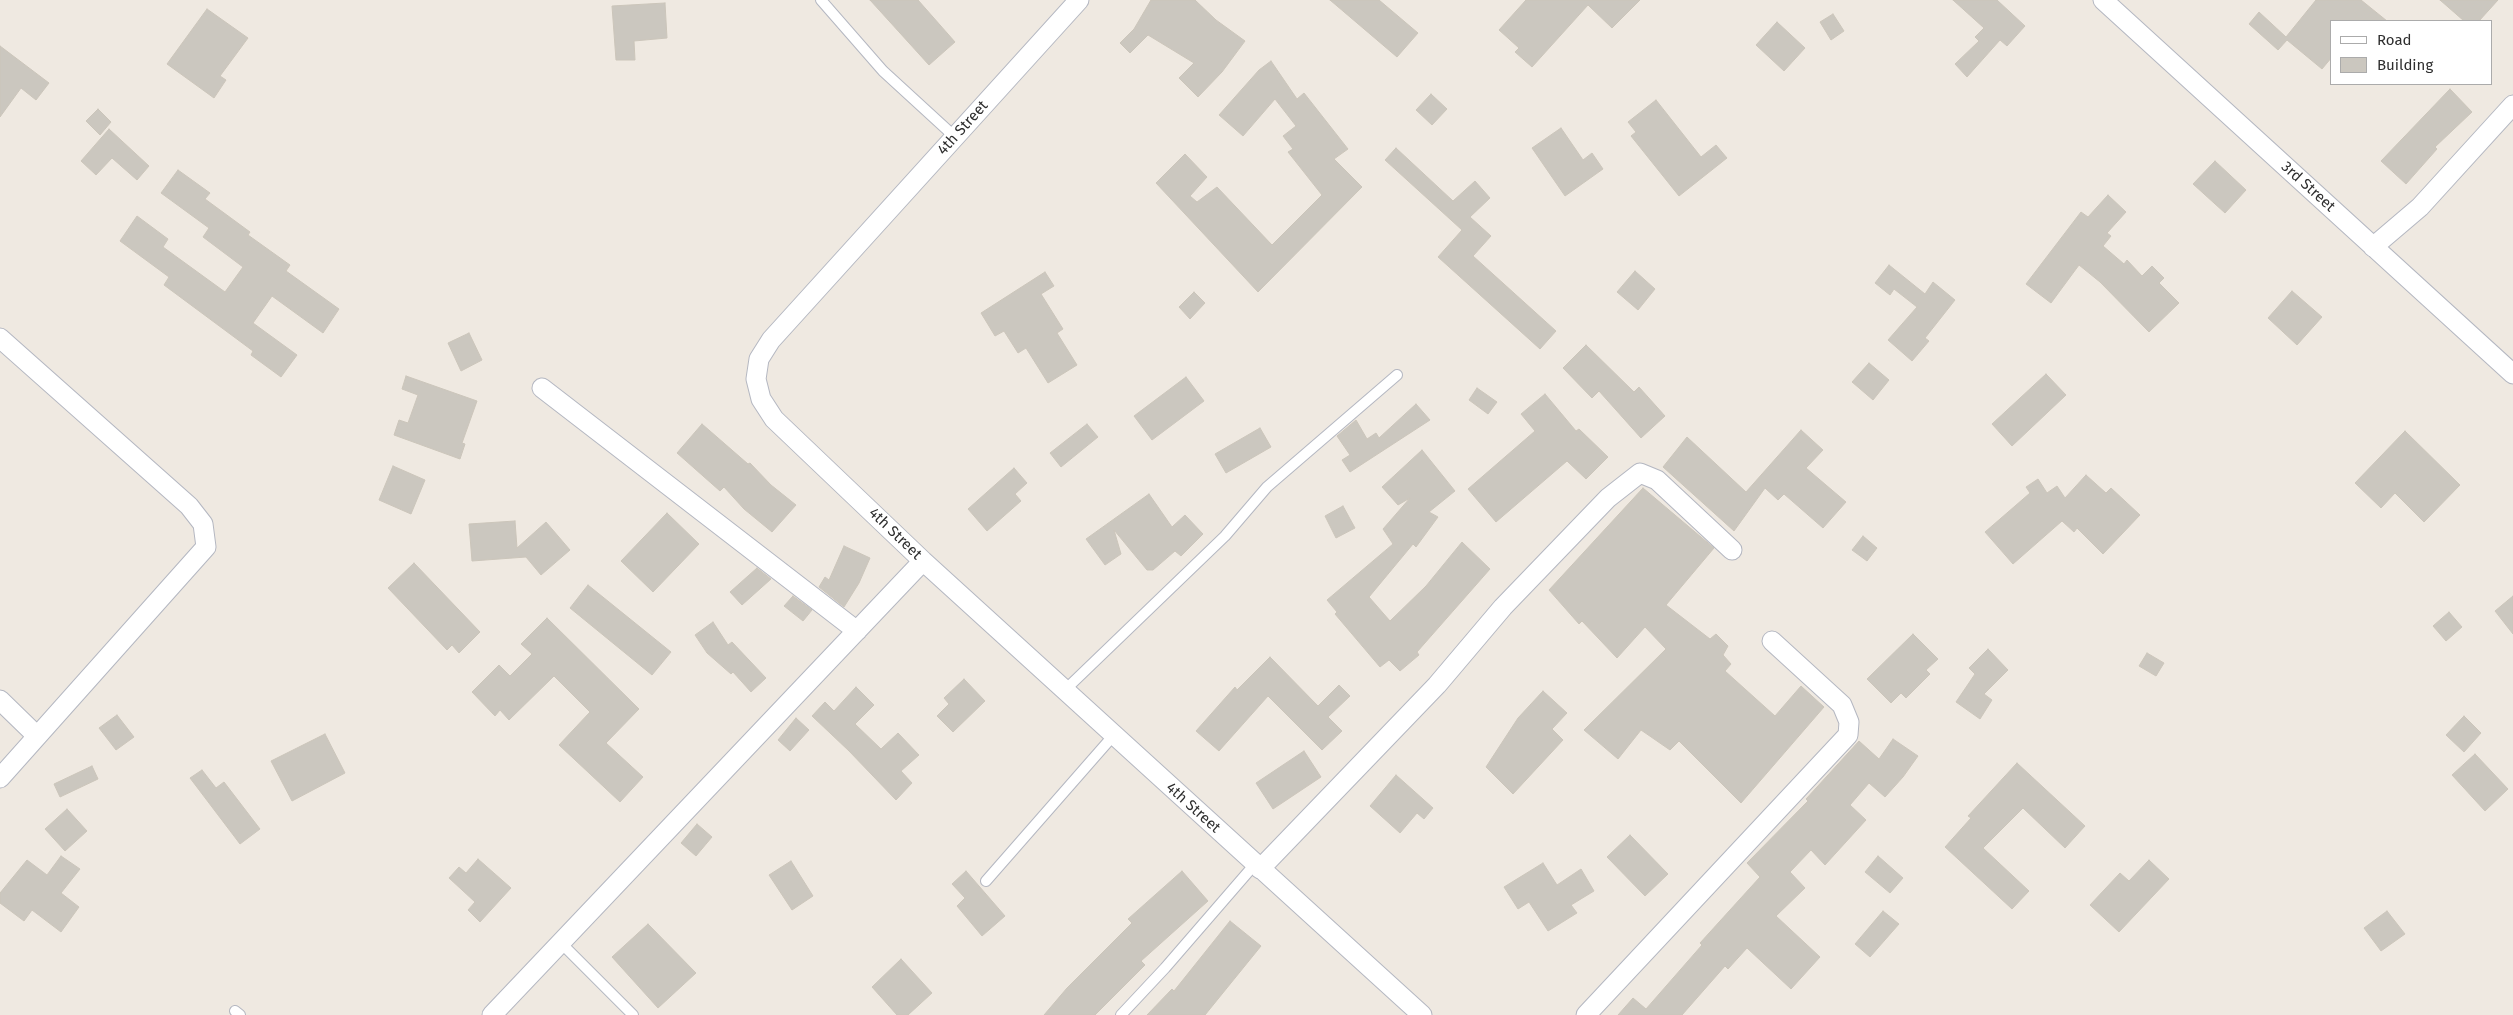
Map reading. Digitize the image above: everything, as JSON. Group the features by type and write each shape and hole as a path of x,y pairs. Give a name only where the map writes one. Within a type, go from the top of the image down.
{"street":[{"name":"4th Street","path":"1079,0 771,340 759,359 756,379 761,399 774,419 924,561 1113,736 1422,1015"},
{"name":"3rd Street","path":"2103,0 2513,374"},
{"path":"2373,247 2420,207 2513,105"},
{"path":"0,338 190,506 203,524 206,547 0,778"},
{"path":"542,388 857,631"},
{"path":"1258,867 1430,692 1503,608 1588,518 1608,498 1640,473 1657,480 1732,550"},
{"path":"492,1015 924,561"},
{"path":"1586,1015 1848,735 1849,722 1842,705 1772,641"},
{"path":"0,700 37,736"}],"lane":[{"path":"821,0 883,71 955,137"},
{"path":"1065,690 1225,536 1267,487 1397,375"},
{"path":"986,881 1113,736"},
{"path":"1121,1015 1258,867"},
{"path":"561,943 633,1015"}],"building":[{"path":"870,0 918,0 955,42 929,65"},
{"path":"1151,0 1195,0 1216,20 1245,41 1222,72 1198,97 1179,78 1194,63 1148,35 1130,53 1120,43 1134,29"},
{"path":"1330,0 1379,0 1418,33 1397,57"},
{"path":"1526,0 1640,0 1612,28 1588,5 1532,67 1515,52 1519,48 1499,30"},
{"path":"1953,0 1997,0 2025,26 2007,46 2000,40 1967,77 1955,64 1979,41 1975,37 1984,28"},
{"path":"2316,0 2361,0 2386,20 2330,20 2330,59 2322,69 2287,40 2278,50 2249,24 2259,12 2286,37"},
{"path":"2440,0 2498,0 2480,20 2463,20"},
{"path":"665,3 667,38 634,41 635,60 616,60 612,6"},
{"path":"207,9 248,38 220,76 226,80 214,98 167,64"},
{"path":"1833,14 1844,31 1831,40 1820,22"},
{"path":"1777,22 1805,48 1784,71 1756,45"},
{"path":"0,46 49,83 36,100 21,88 0,117"},
{"path":"1271,61 1297,99 1304,93 1348,149 1334,159 1362,187 1258,292 1156,183 1185,154 1207,177 1190,196 1197,202 1217,187 1272,245 1322,195 1288,152 1293,149 1283,136 1296,126 1275,99 1243,136 1219,115 1259,70"},
{"path":"2450,89 2472,112 2435,147 2437,149 2406,184 2381,161"},
{"path":"1431,94 1447,109 1432,125 1416,110"},
{"path":"1656,100 1701,157 1716,145 1727,158 1679,196 1631,136 1636,132 1628,122"},
{"path":"98,109 111,122 100,135 86,121"},
{"path":"1561,128 1583,160 1592,153 1603,169 1565,196 1532,148"},
{"path":"109,129 149,166 137,180 112,158 96,175 81,161"},
{"path":"1396,148 1453,201 1475,181 1490,198 1470,217 1491,236 1473,256 1556,331 1540,349 1438,257 1462,230 1385,160"},
{"path":"2215,161 2246,190 2225,213 2193,184"},
{"path":"178,170 210,193 205,199 250,232 248,235 290,265 286,271 339,309 323,333 272,296 253,323 297,355 281,377 251,355 253,351 164,285 169,277 120,241 137,216 168,239 163,247 225,292 243,267 203,237 209,228 161,193"},
{"path":"2108,195 2126,212 2107,233 2111,236 2103,246 2124,264 2127,260 2142,276 2152,266 2164,278 2159,283 2179,303 2149,332 2100,282 2079,265 2051,303 2026,284 2081,212 2088,217"},
{"path":"1889,265 1925,294 1933,282 1955,300 1925,338 1929,341 1912,361 1888,340 1917,307 1894,289 1890,295 1875,283"},
{"path":"1635,271 1655,289 1638,310 1617,292"},
{"path":"1045,272 1054,286 1041,294 1063,329 1057,333 1077,365 1048,383 1026,348 1018,353 1004,331 995,336 981,313"},
{"path":"2292,291 2322,317 2297,345 2268,318"},
{"path":"1194,292 1205,303 1190,319 1179,307"},
{"path":"469,333 482,360 461,371 448,343"},
{"path":"1586,345 1634,392 1639,387 1665,416 1641,438 1599,391 1592,398 1563,368"},
{"path":"1869,363 1889,380 1873,400 1852,382"},
{"path":"2046,374 2066,395 2012,446 1992,424"},
{"path":"406,376 477,401 462,443 465,444 460,459 394,435 399,420 408,423 418,395 402,389"},
{"path":"1186,377 1204,401 1152,440 1134,416"},
{"path":"1477,388 1497,402 1488,414 1469,400"},
{"path":"1545,394 1576,431 1579,429 1608,457 1586,479 1567,461 1496,522 1468,489 1535,431 1521,414"},
{"path":"1416,404 1430,420 1350,472 1342,460 1350,455 1337,436 1356,420 1367,439 1376,433 1379,438"},
{"path":"702,424 748,464 750,463 771,485 796,505 772,532 744,509 724,487 720,491 677,453"},
{"path":"1087,424 1098,437 1061,467 1050,453"},
{"path":"1260,428 1271,447 1226,473 1215,454"},
{"path":"1801,430 1823,450 1806,468 1846,502 1823,528 1784,494 1778,500 1765,488 1734,531 1663,467 1687,437 1746,492"},
{"path":"2405,431 2460,485 2424,522 2395,493 2381,508 2355,483"},
{"path":"1422,450 1455,491 1429,512 1438,517 1416,547 1413,544 1369,597 1390,621 1426,586 1462,542 1490,569 1417,652 1419,655 1400,671 1389,660 1380,667 1335,614 1337,612 1327,600 1393,544 1383,529 1410,498 1398,505 1382,487"},
{"path":"393,466 425,480 411,514 379,500"},
{"path":"1014,468 1027,483 1015,494 1021,501 987,531 968,509"},
{"path":"2086,475 2106,493 2111,488 2140,515 2103,554 2077,528 2074,532 2062,521 2013,564 1985,532 2030,493 2026,487 2038,479 2047,493 2057,486 2065,498"},
{"path":"1643,488 1714,548 1666,605 1710,639 1716,634 1728,646 1723,655 1731,664 1725,671 1775,716 1801,686 1824,707 1741,803 1679,741 1670,750 1641,730 1618,759 1584,730 1666,649 1645,627 1617,658 1582,621 1579,624 1549,590"},
{"path":"1149,494 1172,527 1185,515 1203,534 1181,556 1175,551 1153,570 1147,570 1114,530 1121,554 1105,565 1086,539"},
{"path":"1343,506 1355,528 1336,538 1325,516"},
{"path":"667,513 699,544 653,592 621,561"},
{"path":"515,521 517,548 546,522 570,550 541,575 526,557 472,561 469,524"},
{"path":"1863,536 1877,548 1867,561 1852,550"},
{"path":"844,546 870,558 859,583 844,607 819,587 825,577 829,580"},
{"path":"414,563 480,632 459,653 452,645 447,650 388,588"},
{"path":"757,568 771,579 742,605 730,592"},
{"path":"588,585 671,652 652,675 570,608"},
{"path":"793,596 812,610 803,621 784,606"},
{"path":"2513,596 2513,634 2495,611"},
{"path":"2449,612 2462,627 2446,641 2433,626"},
{"path":"547,618 639,709 606,743 643,777 620,802 559,745 590,712 554,676 509,720 500,710 495,716 472,692 499,665 510,676 532,654 521,644"},
{"path":"713,622 728,645 732,642 766,678 751,692 733,672 731,674 707,653 695,635"},
{"path":"1913,634 1938,659 1926,670 1930,674 1906,698 1901,693 1891,703 1867,679"},
{"path":"1988,649 2008,670 1984,694 1992,700 1980,719 1956,702 1975,674 1969,668"},
{"path":"2147,653 2164,663 2156,676 2139,666"},
{"path":"1270,657 1318,706 1339,685 1350,696 1328,717 1342,731 1322,750 1268,696 1219,751 1196,731 1235,687 1237,690"},
{"path":"964,679 985,701 953,732 937,716 949,704 944,698"},
{"path":"856,687 874,705 855,724 881,749 898,733 919,755 901,771 912,783 896,800 812,716 825,702 834,711"},
{"path":"1543,691 1567,713 1552,729 1563,740 1513,794 1486,767 1518,718"},
{"path":"117,715 134,737 116,750 99,728"},
{"path":"2464,716 2481,733 2464,752 2446,735"},
{"path":"796,718 809,730 790,751 778,740"},
{"path":"325,734 345,773 292,801 271,761"},
{"path":"1893,739 1918,756 1903,777 1885,797 1869,783 1850,805 1866,820 1825,865 1811,850 1790,872 1805,888 1776,916 1820,957 1791,989 1747,948 1728,969 1725,966 1682,1015 1618,1015 1633,998 1646,1009 1702,945 1700,943 1760,877 1747,863 1808,801 1806,799 1859,741 1879,759"},
{"path":"1304,751 1321,777 1273,809 1256,783"},
{"path":"2475,754 2508,789 2485,811 2452,775"},
{"path":"2017,763 2085,826 2065,848 2023,808 1983,848 2029,891 2012,909 1945,847 1971,818 1968,816"},
{"path":"92,766 98,779 60,797 54,784"},
{"path":"202,770 216,788 224,782 260,829 240,844 190,778"},
{"path":"1396,775 1433,808 1424,819 1417,813 1400,833 1370,806"},
{"path":"67,809 87,831 65,851 45,829"},
{"path":"697,824 712,837 696,856 681,843"},
{"path":"1630,835 1668,874 1645,896 1607,857"},
{"path":"61,856 80,869 61,893 79,907 61,932 32,910 24,921 0,903 0,893 27,860 47,875"},
{"path":"1878,856 1903,878 1890,893 1865,872"},
{"path":"478,859 511,888 480,922 468,910 475,902 449,878 459,867 466,873"},
{"path":"2149,860 2169,879 2119,932 2090,905 2120,873 2129,881"},
{"path":"791,861 813,896 792,910 769,875"},
{"path":"1543,863 1557,885 1581,869 1594,891 1571,905 1577,913 1548,931 1529,902 1518,909 1504,887"},
{"path":"966,871 1005,916 982,936 957,906 965,898 952,884"},
{"path":"1182,871 1208,901 1141,961 1145,965 1095,1015 1044,1015 1067,988 1132,923 1128,919"},
{"path":"1883,911 1899,924 1870,957 1855,944"},
{"path":"2387,911 2405,934 2381,951 2364,928"},
{"path":"1230,921 1261,946 1205,1015 1147,1015 1172,989 1174,991"},
{"path":"648,924 696,973 658,1008 612,957"},
{"path":"901,959 932,993 908,1015 897,1015 872,987"}]}
